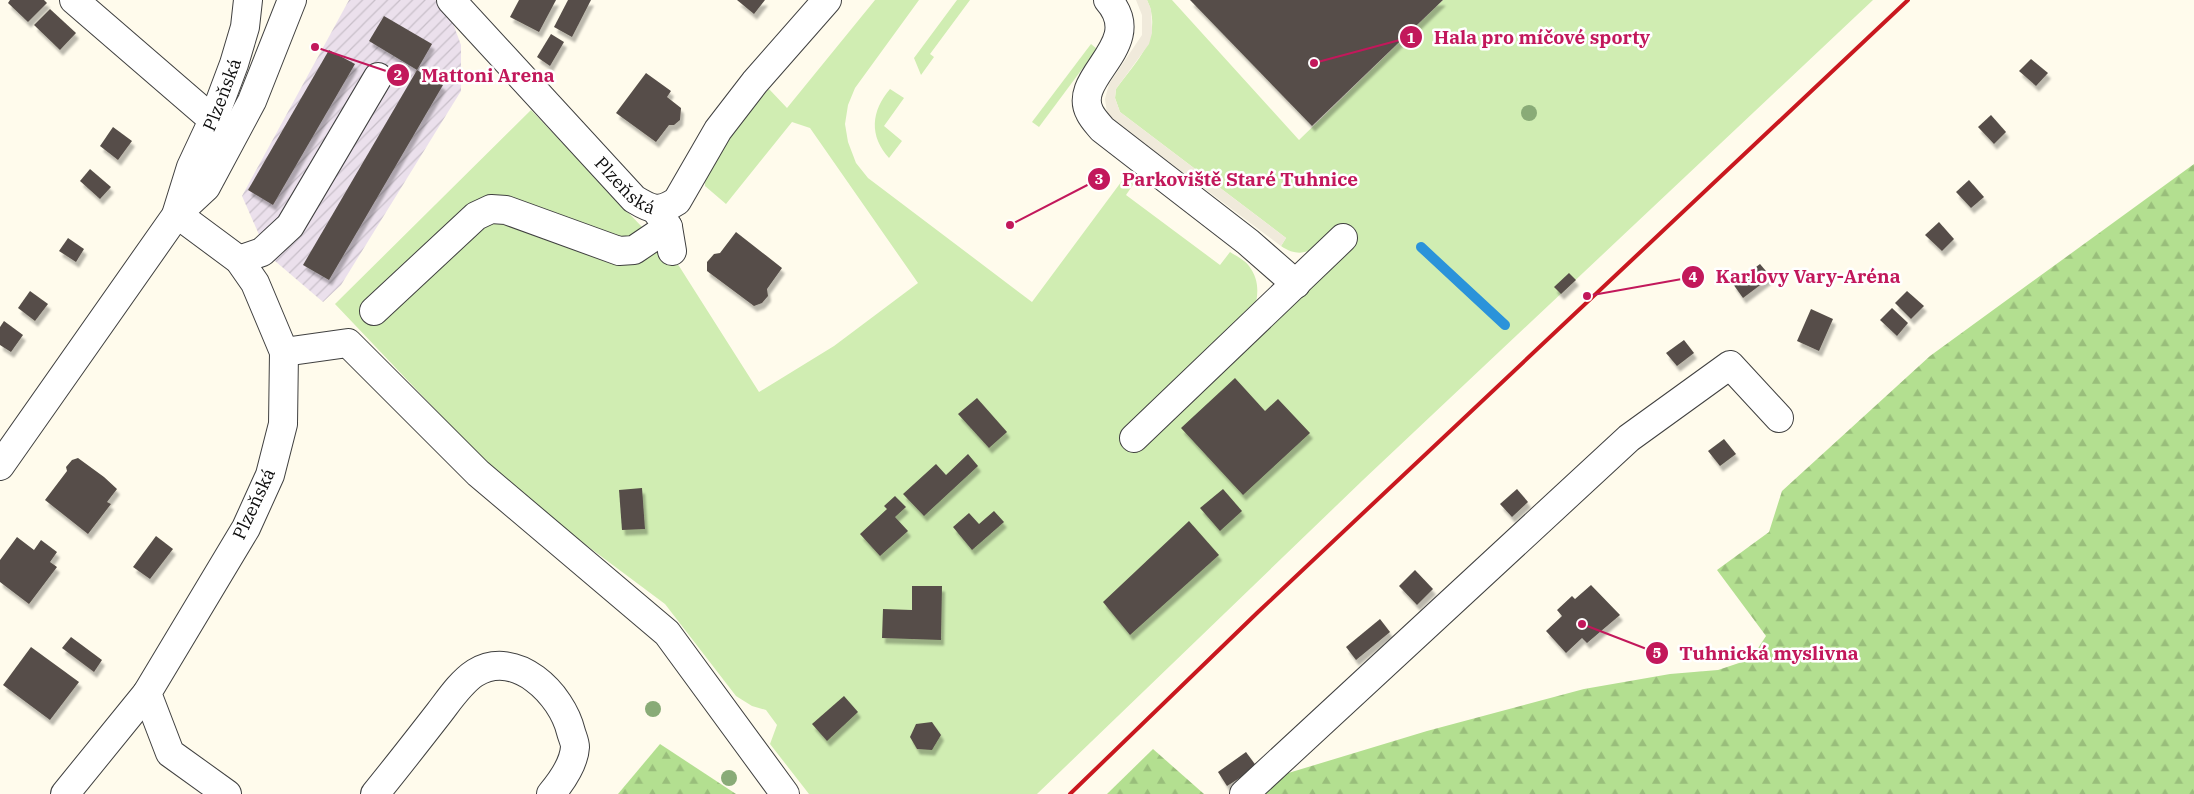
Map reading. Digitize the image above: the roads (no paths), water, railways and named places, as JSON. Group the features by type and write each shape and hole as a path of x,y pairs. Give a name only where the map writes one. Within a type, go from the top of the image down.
{"street":[{"path":"74,0 213,120"},
{"name":"Plzeňská","path":"177,214 191,167 213,120 245,28 248,0"},
{"name":"Plzeňská","path":"0,466 10,436 177,214 206,187 252,101 292,0"},
{"name":"Plzeňská","path":"452,0 634,199 665,229"},
{"name":"Plzeňská","path":"665,229 666,208 676,200 718,130 755,82 827,0"},
{"path":"1108,0 1118,11 1120,32 1116,44 1090,86 1087,101 1089,112 1102,129 1248,242 1296,284"},
{"path":"239,260 262,252 290,226 378,77"},
{"path":"374,311 452,236 476,216 491,209 506,210 619,251 634,250 665,229"},
{"name":"Plzeňská","path":"66,794 147,693 246,528 270,475 283,424 284,352 255,283 239,260 177,214"},
{"path":"1134,438 1343,238"},
{"path":"284,352 348,343 478,473 667,633 785,794"},
{"path":"1246,793 1629,438 1730,365 1779,418"},
{"path":"375,794 456,691 475,673 496,666 519,670 534,678 557,700 569,724 575,747 565,776 551,794"},
{"path":"147,693 170,753 227,794"}],"waterway":[{"path":"1421,247 1505,325"}],"railway":[{"path":"1070,794 1257,613 1908,0"}],"place":[{"name":"Mattoni Arena","path":"315,47"},
{"name":"Hala pro míčové sporty","path":"1314,63"},
{"name":"Parkoviště Staré Tuhnice","path":"1010,225"},
{"name":"Karlovy Vary-Aréna","path":"1587,296"},
{"name":"Tuhnická myslivna","path":"1582,624"}]}
